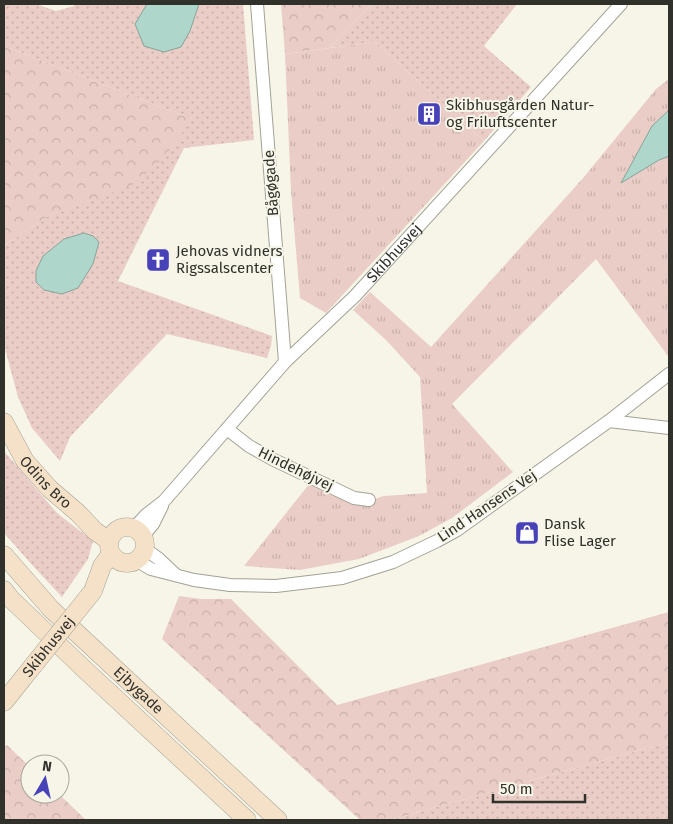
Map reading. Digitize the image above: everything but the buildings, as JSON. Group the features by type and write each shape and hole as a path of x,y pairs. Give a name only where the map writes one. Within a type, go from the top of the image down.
{"main road":[{"name":"Odins Bro","path":"4,422 25,461 50,489 78,513 95,531 127,545"},
{"name":"Skibhusvej","path":"4,702 93,591 102,566 127,545"},
{"name":"Ejbygade","path":"4,556 51,609 278,820"},
{"name":"Ejbygade","path":"4,590 83,668 247,820"}],"street":[{"name":"Bågøgade","path":"257,4 285,362"},
{"name":"Skibhusvej","path":"127,545 153,524 164,501 285,362 355,296 621,4"},
{"name":"Lind Hansens Vej","path":"127,545 159,559 178,576 230,585 276,586 342,578 393,562 457,530 609,421 669,374"},
{"path":"609,421 669,428"},
{"name":"Hindehøjvej","path":"227,429 249,446 272,460 354,498 370,500"}],"green space":[{"path":"4,4 36,4 56,11 76,4 147,4 135,24 190,31 199,4 243,4 254,140 184,148 118,281 272,336 267,358 167,334 70,437 60,461 32,428 18,397 4,345 4,246 48,216 131,185 192,119 4,46"},
{"path":"281,4 372,4 329,48 285,54"},
{"path":"372,4 517,4 484,46 531,87 484,141 375,42 329,48"},
{"path":"375,42 484,141 326,313 300,298 291,191 285,54"},
{"path":"4,46 192,119 164,158 131,186 48,216 4,246"},
{"path":"669,79 669,355 596,259 452,404 513,472 452,518 419,536 359,559 300,570 244,566 310,483 358,504 384,496 427,493 420,377 386,340 353,310 370,292 431,347 584,177 656,89"},
{"path":"4,451 57,513 93,541 88,559 62,597 4,533"},
{"path":"179,596 201,599 231,599 337,705 669,612 669,742 390,820 360,820 162,639"},
{"path":"669,742 669,820 390,820"},
{"path":"7,745 20,757 20,804 69,804 86,820 4,820 4,748"}],"water":[{"path":"147,4 199,4 190,31 181,47 164,52 144,46 135,24"},
{"path":"669,110 669,156 621,183 652,126"},
{"path":"84,233 93,236 99,242 93,264 78,288 62,294 44,290 36,282 36,271 43,256 64,239"}],"place":[{"name":"Skibhusgården Natur- og Friluftscenter","path":"429,114"},
{"name":"Jehovas vidners Rigssalscenter","path":"158,260"},
{"name":"Dansk Flise Lager","path":"527,533"}]}
